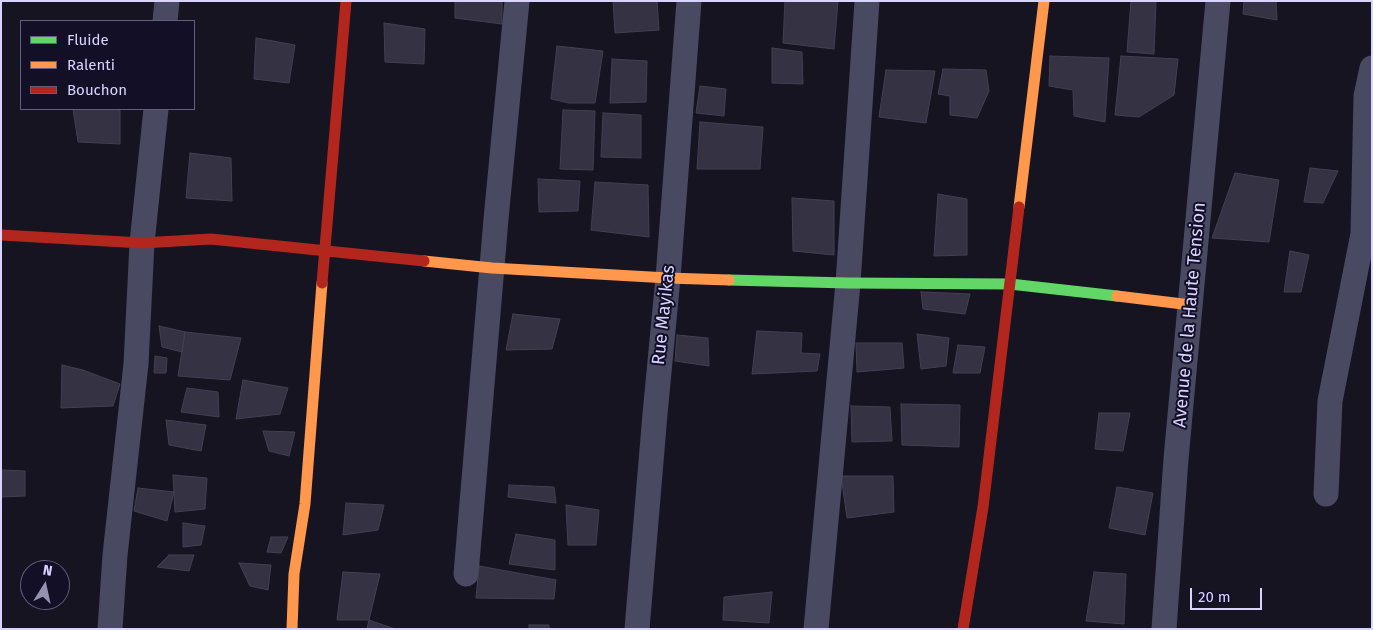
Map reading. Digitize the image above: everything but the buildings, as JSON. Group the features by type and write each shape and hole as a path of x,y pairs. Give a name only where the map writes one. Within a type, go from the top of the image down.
{"street":[{"path":"165,20 167,1"},
{"path":"292,629 294,574 305,504 324,252 346,1"},
{"path":"466,574 496,219 517,1"},
{"name":"Rue Mayikas","path":"637,629 654,414 668,278 689,1"},
{"path":"816,629 848,283 867,1"},
{"path":"963,629 982,507 1044,1"},
{"name":"Avenue de la Haute Tension","path":"1164,629 1176,459 1218,1"},
{"path":"1326,494 1330,401 1363,234 1366,96 1372,68"},
{"path":"110,629 115,555 136,364 142,243 156,110"},
{"path":"1,235 142,243 211,239 492,268 668,278 848,283 1010,284 1191,305"}],"traffic: fast":[{"path":"729,280 1010,284 1117,296"}],"traffic: slow":[{"path":"1019,207 1044,1"},
{"path":"424,261 492,268 729,280"},
{"path":"292,629 294,574 305,504 322,283"},
{"path":"1117,296 1191,305"}],"traffic: jam":[{"path":"322,283 346,1"},
{"path":"963,629 983,507 1019,207"},
{"path":"1,235 142,243 211,239 424,261"}]}
